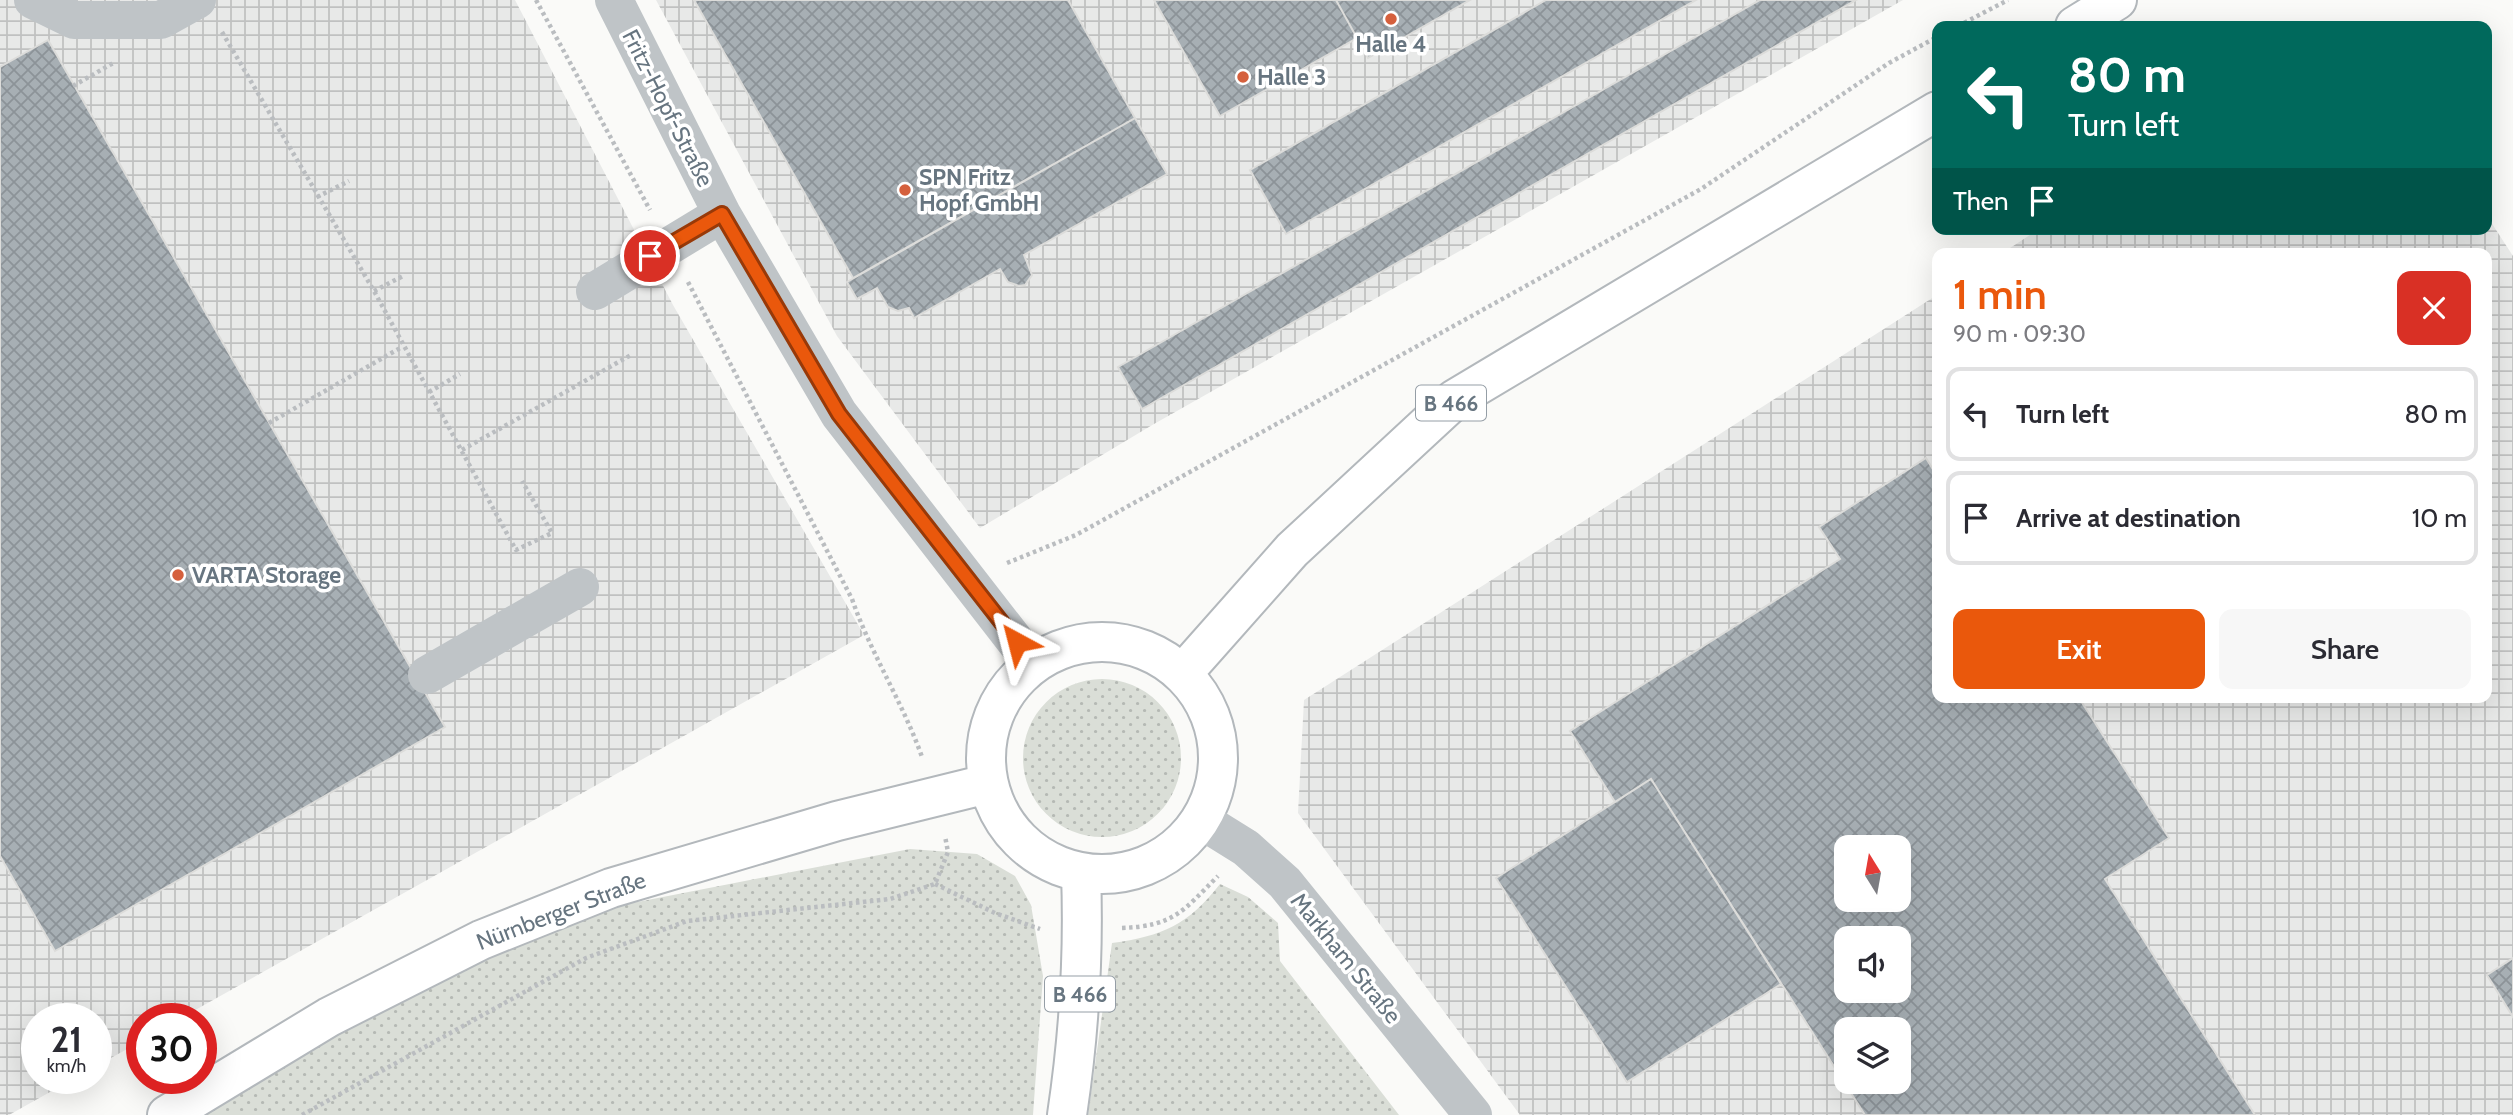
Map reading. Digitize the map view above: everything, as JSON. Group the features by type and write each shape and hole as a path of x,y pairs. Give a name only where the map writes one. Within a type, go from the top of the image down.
{"main road":[{"path":"2083,21 2117,0"},
{"name":"B 466","path":"1183,673 1292,550 1455,399 1932,114"},
{"path":"1110,641 1149,651 1183,673 1207,705 1218,743 1216,783 1201,820 1179,846 1149,865 1116,874 1082,873 1049,863 1021,843 1000,816 987,784 985,750 992,717 1009,687 1033,663 1070,646 1110,641"},
{"name":"Nürnberger Straße","path":"167,1115 329,1017 481,940 611,888 837,821 987,784"},
{"name":"B 466","path":"1067,1115 1079,1012 1083,930 1082,873"}],"street":[{"path":"33,0 74,20 161,20 206,10"},
{"name":"Fritz-Hopf-Straße","path":"614,0 722,214 839,414 1033,663"},
{"path":"595,291 722,214"},
{"path":"427,675 580,587"},
{"name":"Markham Straße","path":"1201,820 1246,848 1285,883 1473,1115"}],"path":[{"path":"302,1115 586,958 687,921 890,899 935,884 948,852 936,798 910,724 864,635 852,599 669,245 536,0"},
{"path":"1968,21 2008,0"},
{"path":"206,10 374,291 516,550 552,533 522,481"},
{"path":"968,579 1076,535 1702,189 1889,63 1932,40"},
{"path":"73,86 118,61"},
{"path":"317,197 349,181"},
{"path":"374,291 403,276"},
{"path":"269,423 402,346"},
{"path":"462,450 631,355"},
{"path":"429,393 460,374"}],"shaded area":[{"path":"0,0 515,0 673,305 864,635 208,1003 126,1003 126,1050 112,1057 112,1003 21,1003 21,1094 46,1094 9,1115 0,1115"},
{"path":"656,0 1903,0 1154,424 980,528 837,336"},
{"path":"2492,224 2513,256 2513,1115 1520,1115 1298,813 1304,700 1932,298 1932,703 2492,703 2492,248 2010,248 2030,235 2492,235"},
{"path":"1102,679 1132,685 1158,702 1175,728 1181,758 1175,788 1158,814 1132,831 1102,837 1072,831 1046,814 1029,788 1023,758 1029,728 1046,702 1072,685"},
{"path":"910,849 977,854 1015,876 1031,905 1043,976 1033,1115 204,1115 340,1031 487,957 627,904"},
{"path":"1220,884 1248,897 1278,923 1280,961 1399,1115 1088,1115 1112,943 1146,937 1173,926 1197,910"}],"building":[{"name":"SPN Fritz Hopf GmbH","path":"694,0 1068,0 1135,118 853,278"},
{"name":"Halle 3","path":"1154,0 1336,0 1357,38 1220,116"},
{"name":"Halle 4","path":"1336,0 1470,0 1368,58"},
{"path":"1546,0 1696,0 1286,234 1250,170"},
{"path":"1760,0 1856,0 1142,409 1118,367"},
{"name":"VARTA Storage","path":"48,40 445,727 55,951 0,856 0,67"},
{"path":"1135,118 1167,174 1024,255 1032,275 1025,285 1008,282 1000,269 914,318 909,308 898,311 888,307 877,288 857,299 847,282"},
{"path":"1926,458 1932,468 1932,703 2082,703 2169,838 2105,879 2255,1115 1865,1115 1852,1094 1911,1094 1911,1017 1834,1017 1834,1066 1651,779 1615,802 1570,731 1840,559 1819,527"},
{"path":"1651,779 1781,984 1627,1082 1496,878"},
{"path":"2513,958 2513,1017 2487,975"}],"place":[{"name":"Halle 4","path":"1391,19"},
{"name":"Halle 3","path":"1243,77"},
{"name":"SPN Fritz Hopf GmbH","path":"905,190"},
{"name":"VARTA Storage","path":"178,575"}],"route":[{"path":"650,256 722,214 839,414 1017,642"}]}
